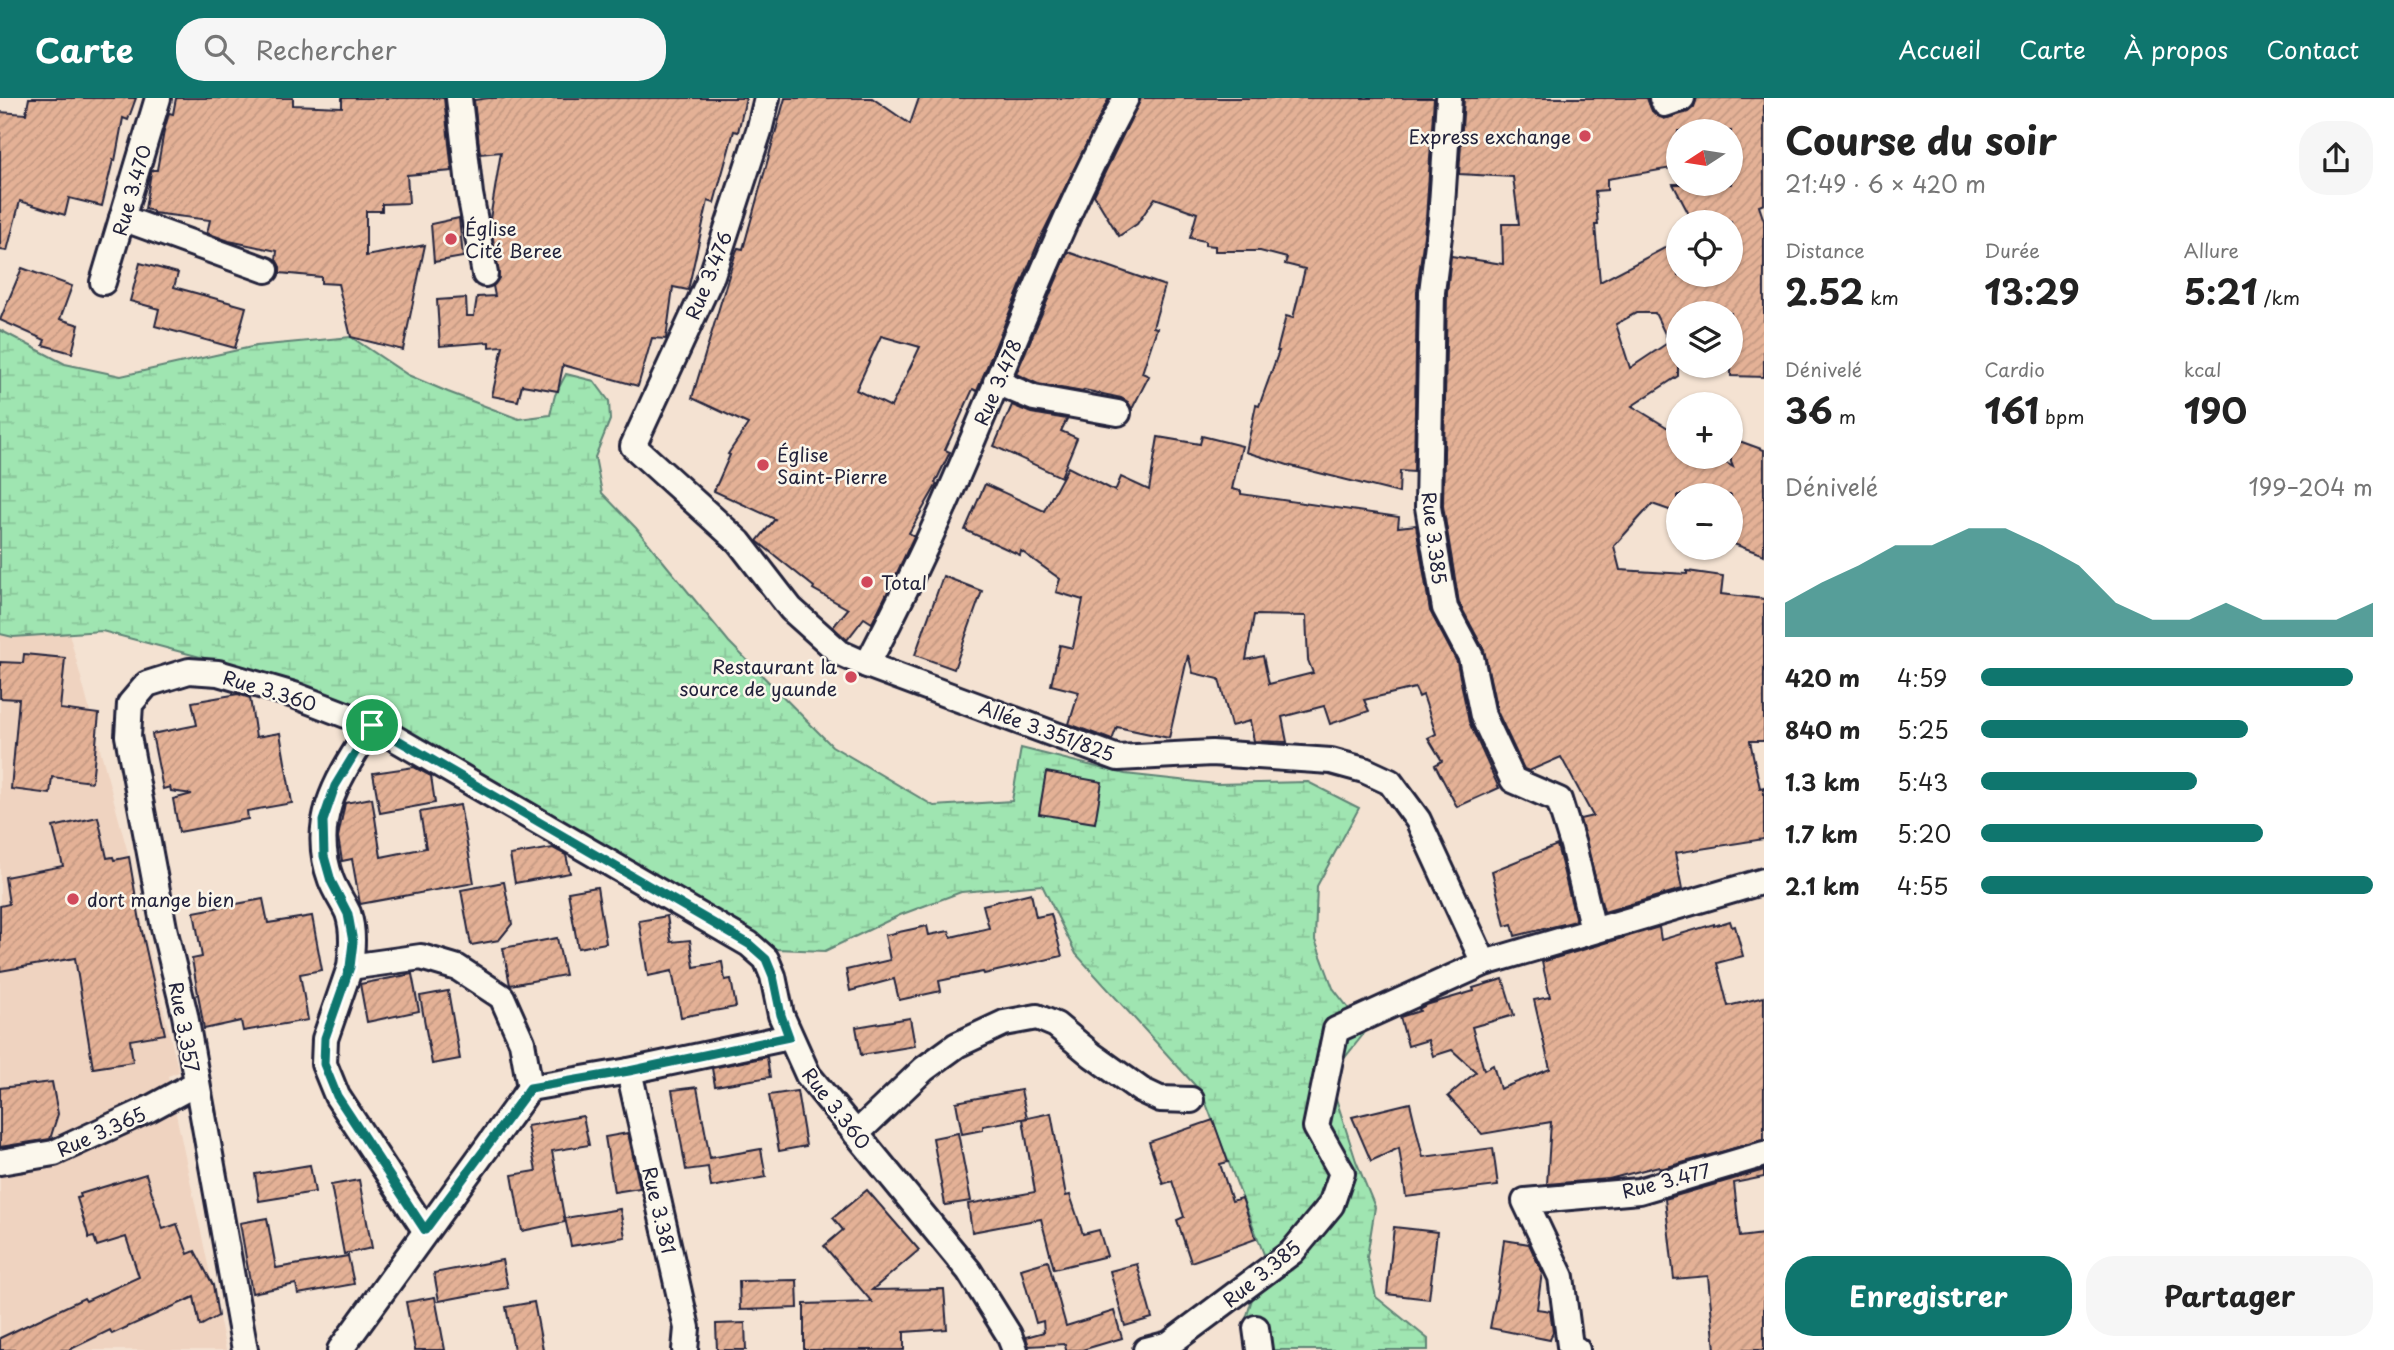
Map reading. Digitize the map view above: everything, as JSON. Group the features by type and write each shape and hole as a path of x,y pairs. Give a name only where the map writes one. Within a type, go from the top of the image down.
{"street":[{"name":"Rue 3.470","path":"103,282 158,98"},
{"path":"459,98 470,194 485,274"},
{"name":"Rue 3.476","path":"634,446 712,275 759,131 767,98"},
{"name":"Rue 3.478","path":"867,665 908,587 1045,266 1126,98"},
{"name":"Rue 3.385","path":"1449,98 1441,220 1432,292 1428,507 1445,608 1471,657 1483,716 1513,780 1559,800 1573,845 1593,930"},
{"path":"122,218 266,270"},
{"path":"996,382 1034,398 1118,413"},
{"name":"Allée 3.351/825","path":"634,446 739,542 791,609 840,653 1118,758 1212,753 1331,761 1364,770 1390,782 1418,820 1484,963"},
{"name":"Rue 3.360","path":"130,704 147,684 189,671 218,673 294,695 372,725 749,944 766,959 773,976 781,1015 808,1075 969,1271 1009,1335 1015,1350"},
{"name":"Rue 3.357","path":"130,704 128,736 164,928 185,1015 245,1350"},
{"path":"372,725 335,786 323,821 324,856 331,881 348,914 353,942 350,967 325,1038 324,1064 337,1096 425,1230"},
{"name":"Rue 3.385","path":"1146,1350 1169,1344 1292,1252 1331,1205 1342,1174 1316,1127 1336,1030 1484,963 1764,881"},
{"path":"350,967 421,957 458,968 502,997 522,1042 530,1088"},
{"path":"856,1134 924,1069 957,1045 1003,1023 1037,1017 1056,1025 1141,1090 1160,1099 1191,1100"},
{"path":"340,1350 530,1088 629,1071 789,1037"},
{"name":"Rue 3.381","path":"629,1071 687,1328 685,1350"},
{"name":"Rue 3.365","path":"0,1162 54,1153 149,1109 197,1083"},
{"name":"Rue 3.477","path":"1577,1350 1570,1346 1561,1277 1525,1201 1639,1191 1764,1154"}],"shaded area":[{"path":"69,633 129,857 143,927 179,1072 168,1076 226,1350 0,1350 0,634 13,637"}],"green space":[{"path":"0,330 65,364 121,376 256,346 351,337 408,375 519,419 550,415 555,395 566,374 594,381 609,401 610,420 595,457 602,493 636,528 729,642 832,746 934,806 1012,801 1021,748 1125,774 1216,784 1308,782 1359,808 1317,886 1315,940 1333,988 1366,1031 1339,1065 1332,1086 1356,1161 1375,1207 1367,1257 1376,1297 1428,1339 1428,1350 1248,1350 1244,1325 1265,1257 1202,1093 1076,954 1042,885 961,892 900,915 825,951 776,949 707,918 345,702 204,658 102,631 13,637 0,634"}],"building":[{"path":"29,98 136,98 128,120 123,118 115,161 113,160 102,206 69,198 65,215 20,201 7,251 0,250 0,112 26,114"},
{"path":"176,98 293,98 293,105 342,107 342,98 444,98 452,171 407,175 409,203 382,204 382,211 366,211 366,256 425,245 403,350 351,337 338,284 321,283 321,277 280,273 276,260 277,251 229,241 207,233 210,220 153,213 145,209 151,172 157,170 164,131 169,113 173,114"},
{"path":"746,98 738,132 734,131 714,203 708,201 688,290 673,287 666,339 652,338 638,386 563,365 558,391 522,385 518,401 492,396 503,346 489,347 489,342 440,346 437,300 466,298 467,316 474,316 477,297 495,296 493,286 499,278 490,219 501,152 480,154 474,100"},
{"path":"785,98 872,98 910,124 919,98 1109,98 1039,241 977,391 973,389 945,450 950,452 935,483 937,484 909,533 914,536 896,575 872,623 864,618 847,640 833,627 848,609 813,589 814,587 757,541 775,519 714,491 730,455 728,454 748,424 692,398 736,252 738,248 743,249","holes":["881,336 920,347 891,407 856,390"]},
{"path":"1141,98 1434,98 1426,219 1417,292 1414,472 1400,471 1399,493 1246,452 1256,405 1259,406 1279,351 1286,316 1293,318 1305,269 1285,264 1287,258 1260,251 1215,251 1215,246 1190,238 1197,213 1155,198 1137,224 1119,236 1094,195"},
{"path":"1464,98 1647,98 1652,111 1664,119 1688,112 1694,107 1697,98 1764,98 1764,204 1759,206 1764,221 1764,377 1743,376 1743,301 1666,301 1666,336 1655,313 1636,313 1616,324 1630,368 1666,344 1666,378 1675,378 1632,406 1666,427 1666,469 1743,469 1743,442 1764,450 1764,555 1743,547 1743,483 1666,483 1666,509 1652,504 1614,546 1620,570 1687,574 1687,571 1723,576 1721,594 1764,599 1764,741 1750,741 1760,788 1764,787 1764,839 1675,853 1682,889 1604,912 1580,819 1593,816 1561,757 1529,771 1524,769 1497,711 1484,650 1459,603 1443,506 1447,293 1451,256 1503,264 1502,224 1519,224 1513,177 1459,174","holes":["1666,119 1743,119 1743,196 1679,196 1687,210 1743,210 1743,287 1666,287 1666,247 1600,282 1595,191 1607,190 1607,179 1666,169"]},
{"path":"459,218 463,257 434,262 431,224"},
{"path":"1068,252 1165,286 1153,327 1157,328 1142,373 1149,376 1132,409 1128,402 1121,398 1038,384 1016,374"},
{"path":"140,263 178,273 174,287 246,307 235,348 155,326 159,309 130,301"},
{"path":"22,268 72,286 60,319 79,325 72,353 43,345 45,340 0,320"},
{"path":"1012,405 1031,413 1067,419 1061,431 1077,438 1061,477 994,446"},
{"path":"1202,436 1242,446 1232,489 1241,491 1241,494 1399,517 1398,527 1416,525 1430,611 1457,662 1469,722 1499,788 1457,807 1435,765 1442,761 1428,738 1436,734 1423,695 1419,697 1415,688 1364,700 1369,711 1330,724 1324,706 1282,717 1287,742 1254,741 1250,721 1231,726 1219,679 1193,673 1188,655 1169,738 1117,727 1112,740 1069,724 1079,692 1051,685 1060,645 1073,648 1083,600 1056,592 1060,579 1021,551 1020,555 965,530 985,484 1044,511 1068,467 1115,491 1121,477 1149,490 1158,437 1200,444","holes":["1254,615 1306,616 1308,660 1313,673 1269,684 1263,656 1246,660"]},
{"path":"943,576 982,591 954,669 915,655"},
{"path":"24,654 65,658 60,709 99,714 92,782 52,777 50,794 11,789 19,699 0,698 0,662 23,663"},
{"path":"238,694 250,698 256,737 280,733 292,803 247,811 248,819 179,832 173,799 192,794 171,791 170,787 163,789 152,734 197,725 192,702"},
{"path":"414,767 431,776 435,803 380,813 373,773"},
{"path":"1046,772 1102,782 1095,823 1039,814"},
{"path":"372,798 381,857 426,848 420,812 460,805 474,883 360,904 352,859 342,861 338,837 345,803"},
{"path":"98,817 107,858 113,857 114,860 129,857 141,927 165,1034 130,1040 133,1062 93,1068 75,958 0,971 0,906 9,904 5,877 63,866 53,827"},
{"path":"1557,845 1576,921 1515,936 1512,924 1505,926 1492,871"},
{"path":"553,848 566,855 570,873 515,883 510,855"},
{"path":"504,882 512,924 499,940 471,945 461,890"},
{"path":"597,887 606,943 578,948 568,892"},
{"path":"1031,893 1036,917 1051,914 1062,956 984,974 983,972 939,981 941,991 899,1000 894,979 850,991 846,970 890,960 885,935 927,926 929,935 949,931 951,937 989,928 983,905"},
{"path":"263,899 268,923 312,916 322,970 300,974 308,1020 243,1031 241,1021 204,1029 192,959 202,957 194,912"},
{"path":"667,916 671,942 690,940 694,967 722,962 725,980 731,979 736,1007 681,1017 672,971 648,976 639,921"},
{"path":"1730,921 1732,927 1735,926 1743,956 1717,963 1728,1006 1764,997 1764,1140 1660,1169 1659,1166 1609,1179 1547,1184 1551,1122 1482,1134 1448,1096 1476,1072 1452,1050 1433,1056 1428,1040 1408,1046 1400,1017 1420,1011 1419,1009 1426,1005 1503,979 1514,1015 1472,1027 1484,1070 1493,1065 1500,1089 1550,1069 1534,1000 1550,997 1542,962 1659,927 1661,940"},
{"path":"557,938 565,975 510,985 503,948"},
{"path":"412,974 419,1011 367,1022 360,984"},
{"path":"448,991 460,1059 432,1064 420,996"},
{"path":"910,1018 915,1046 861,1055 856,1027"},
{"path":"767,1057 770,1077 715,1086 712,1068"},
{"path":"52,1082 58,1114 50,1139 0,1147 0,1088"},
{"path":"697,1087 710,1158 761,1149 766,1177 711,1187 708,1167 686,1170 672,1090"},
{"path":"1021,1090 1027,1118 983,1126 983,1130 962,1134 956,1102"},
{"path":"797,1091 806,1146 779,1151 769,1095"},
{"path":"1410,1103 1423,1157 1493,1148 1498,1186 1406,1197 1399,1148 1371,1161 1352,1117"},
{"path":"1051,1113 1066,1196 1070,1195 1083,1234 1099,1230 1107,1256 1054,1269 1041,1219 972,1232 968,1204 1035,1192 1023,1119"},
{"path":"583,1116 589,1145 552,1151 565,1222 522,1231 512,1175 536,1171 527,1126"},
{"path":"1213,1120 1228,1162 1220,1164 1232,1201 1242,1198 1256,1239 1191,1262 1177,1220 1184,1217 1172,1181 1163,1184 1149,1142"},
{"path":"628,1133 640,1188 614,1192 605,1137"},
{"path":"958,1133 971,1201 945,1205 933,1138"},
{"path":"310,1165 315,1192 259,1201 255,1174"},
{"path":"1764,1170 1764,1177 1734,1183 1740,1237 1764,1234 1764,1350 1715,1350 1708,1276 1674,1279 1665,1199"},
{"path":"146,1174 163,1229 177,1224 188,1254 195,1251 213,1285 218,1316 200,1326 194,1297 112,1334 110,1330 69,1350 0,1350 0,1338 84,1298 86,1301 139,1277 126,1237 97,1246 94,1237 89,1238 77,1198 81,1197 80,1194"},
{"path":"359,1180 372,1248 344,1254 331,1185"},
{"path":"867,1190 919,1250 872,1290 944,1289 947,1329 904,1332 904,1350 804,1350 804,1304 872,1302 824,1246 843,1230 833,1218"},
{"path":"620,1209 625,1237 571,1246 565,1218"},
{"path":"267,1218 276,1268 348,1256 354,1284 298,1294 296,1284 252,1293 240,1223"},
{"path":"1394,1227 1437,1232 1429,1299 1387,1294"},
{"path":"1504,1240 1529,1244 1542,1272 1537,1309 1550,1311 1553,1331 1550,1340 1490,1328"},
{"path":"502,1260 508,1288 439,1301 434,1273"},
{"path":"1048,1261 1066,1326 1114,1311 1122,1338 1082,1350 1066,1350 1065,1344 1029,1346 1026,1337 1044,1332 1043,1321 1036,1323 1021,1269"},
{"path":"1137,1264 1152,1318 1125,1326 1110,1271"},
{"path":"797,1280 798,1308 740,1310 739,1281"},
{"path":"435,1297 445,1350 415,1350 406,1302"},
{"path":"534,1302 543,1350 514,1350 506,1307"},
{"path":"745,1323 746,1350 717,1350 716,1324"}],"place":[{"name":"Express exchange","path":"1585,136"},
{"name":"Église Cité Beree","path":"451,239"},
{"name":"Église Saint-Pierre","path":"763,465"},
{"name":"Total","path":"867,582"},
{"name":"Restaurant la source de yaunde","path":"851,677"},
{"name":"dort mange bien","path":"73,899"}],"route":[{"path":"372,725 749,944 766,959 789,1037 629,1071 530,1088 425,1230 337,1096 324,1064 325,1038 350,967 353,942 348,914 331,881 324,856 323,821 335,786 372,725"}]}
